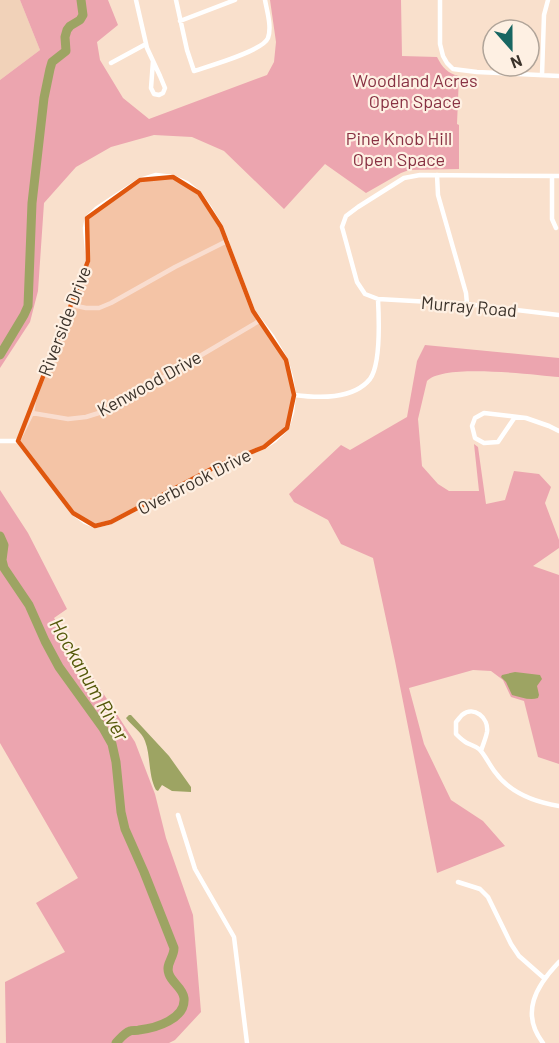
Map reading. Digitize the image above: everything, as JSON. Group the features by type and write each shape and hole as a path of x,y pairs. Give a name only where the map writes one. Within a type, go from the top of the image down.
{"street":[{"path":"136,0 146,44 165,88 159,95 154,94 152,88 153,61"},
{"path":"176,0 186,50 194,71 254,50 264,44 269,28 265,0"},
{"path":"180,21 235,0"},
{"path":"440,0 440,44 443,56 453,69 470,72 559,76"},
{"path":"542,75 544,15 548,0"},
{"path":"111,63 146,44"},
{"name":"Riverside Drive","path":"18,441 32,413 34,400 88,261 85,228 87,218 96,209 140,180 156,175 173,177 187,183 199,193 221,227 259,321"},
{"path":"294,395 344,394 362,387 371,377 375,367 378,348 378,299 365,294 357,282 342,227 346,216 404,178 420,175 559,176"},
{"path":"437,175 438,195 467,304"},
{"path":"552,177 552,219 556,228"},
{"path":"72,305 99,308 227,242"},
{"name":"Murray Road","path":"378,299 467,304 559,315"},
{"name":"Overbrook Drive","path":"18,441 73,513 95,526 111,522 217,466 264,447 287,428 294,395 286,360 272,336 259,321"},
{"name":"Kenwood Drive","path":"32,413 68,419 86,417 102,411 259,321"},
{"path":"515,417 498,442 484,443 476,438 471,426 484,412 526,418 559,431"},
{"path":"0,441 18,441"},
{"path":"481,751 487,731 486,721 480,714 470,711 456,722 456,734 466,743 481,751 499,779 519,794 540,803 559,806"},
{"path":"178,815 195,869 234,937 247,1043"},
{"path":"458,882 480,890 488,897 519,956 544,978"},
{"path":"543,1043 536,1034 532,1013 534,996 544,978 559,962"}],"highlighted area":[{"path":"173,177 199,193 221,227 253,311 286,360 294,395 287,428 264,447 217,466 111,522 95,526 73,513 18,441 88,261 87,218 140,180"}],"shaded area":[{"path":"0,0 20,0 40,50 0,80"},
{"path":"515,672 540,675 542,679 537,686 538,698 528,699 512,695 501,677"},
{"path":"129,715 169,756 191,787 191,792 172,791 162,785 158,791 156,790 144,738 126,718"}],"green space":[{"path":"20,0 108,0 118,25 97,42 100,60 123,98 149,119 267,75 274,62 276,42 270,0 401,0 402,56 437,57 446,70 459,76 457,124 459,125 459,169 409,170 366,193 325,164 284,209 224,151 192,137 154,135 111,147 76,167 44,203 38,291 30,322 0,368 0,80 40,50"},
{"path":"425,345 559,358 559,377 469,371 451,372 427,381 418,419 422,466 438,484 449,491 479,491 474,444 478,447 486,504 505,500 514,471 539,474 551,487 545,503 559,540 559,548 533,566 559,575 559,764 538,757 524,701 511,697 503,680 491,671 473,670 409,688 424,744 451,800 483,821 505,846 437,873 373,558 341,544 328,520 294,502 289,494 341,445 350,450 407,417 417,361"},
{"path":"0,490 28,533 67,609 54,618 135,742 155,794 166,838 193,915 201,1012 175,1040 169,1043 6,1043 5,982 65,952 36,903 78,878 0,743"}],"waterway":[{"name":"Hockanum River","path":"0,355 28,306 32,203 44,98 52,62 66,51 67,30 83,15 81,0"},
{"name":"Hockanum River","path":"0,536 4,545 2,560 4,568 29,605 59,667 112,744 125,829 174,948 168,970 170,977 183,994 183,1005 180,1012 161,1025 128,1032 116,1043"}],"park label":[{"name":"Woodland Acres Open Space","path":"415,90"},
{"name":"Pine Knob Hill Open Space","path":"399,148"}]}
